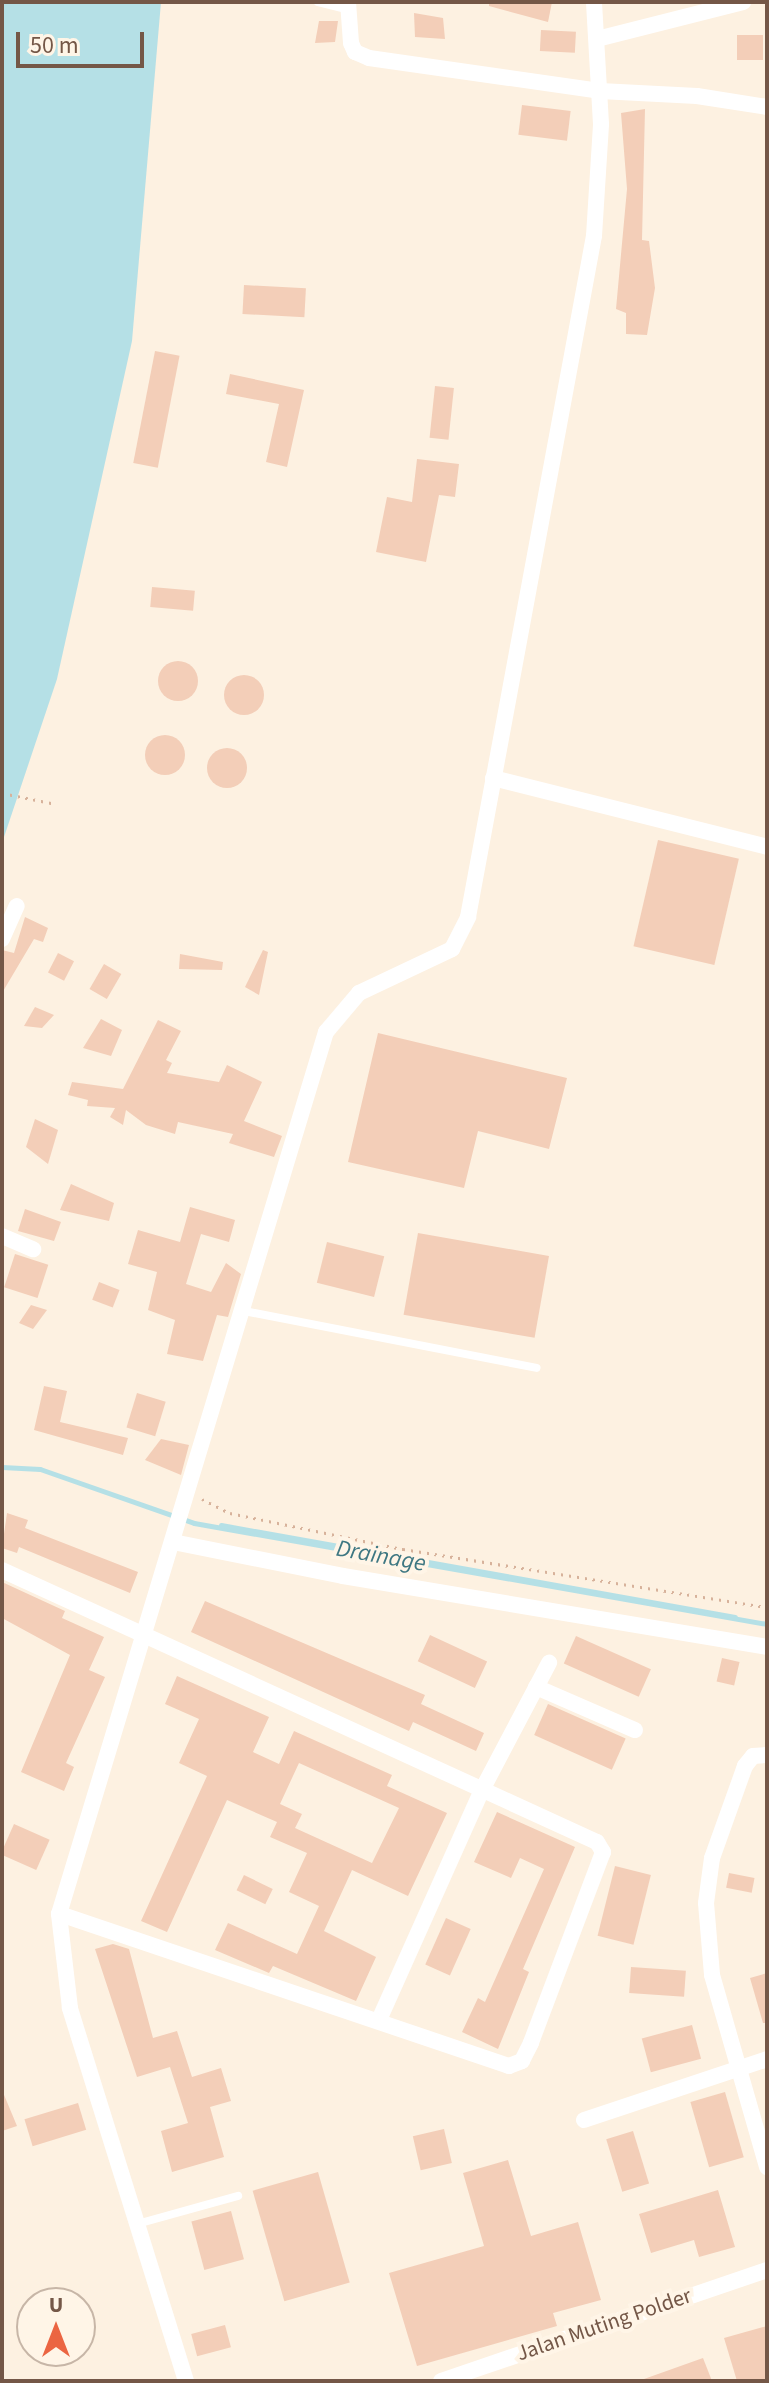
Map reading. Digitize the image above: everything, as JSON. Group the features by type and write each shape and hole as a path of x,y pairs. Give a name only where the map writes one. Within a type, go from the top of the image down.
{"street":[{"path":"186,2381 70,2008 59,1914 189,1495 326,1032 359,993 439,956 462,933 594,236 600,91 594,2"},
{"path":"597,39 743,2"},
{"path":"348,5 355,52 369,58 600,91 697,96 767,107"},
{"path":"493,778 767,847"},
{"path":"2,939 17,906"},
{"path":"2,1236 33,1249"},
{"path":"176,1534 343,1576 767,1647"},
{"path":"2,1570 145,1640 597,1842 603,1852 531,2043 522,2061 509,2066 59,1914"},
{"path":"379,2020 482,1790 549,1663"},
{"path":"536,1687 635,1730"},
{"path":"767,1755 753,1756 745,1766 708,1878 712,1975 767,2167"},
{"path":"584,2120 767,2059"},
{"name":"Jalan Muting Polder","path":"441,2381 767,2270"}],"lane":[{"path":"318,2 348,5"},
{"path":"244,1311 536,1368"},
{"path":"137,2224 238,2196"}],"path":[{"path":"2,793 56,804"},
{"path":"189,1495 230,1513 403,1549 767,1607"}],"water":[{"path":"2,2 161,2 132,341 57,679 2,843"}],"building":[{"path":"489,2 552,2 548,22 489,6"},
{"path":"414,13 443,18 445,39 415,37"},
{"path":"319,21 338,21 335,42 315,43"},
{"path":"541,30 576,32 575,53 540,51"},
{"path":"737,35 763,35 763,60 737,60"},
{"path":"522,105 571,111 567,141 518,135"},
{"path":"645,109 642,240 649,241 655,288 647,335 626,334 626,313 616,309 627,189 621,113"},
{"path":"244,285 306,288 304,317 242,314"},
{"path":"155,351 180,356 158,468 133,463"},
{"path":"230,374 304,390 287,467 266,462 279,404 226,394"},
{"path":"435,386 454,388 448,440 430,438"},
{"path":"417,459 459,464 455,497 439,495 426,562 376,552 387,497 412,502"},
{"path":"152,587 195,591 193,611 150,607"},
{"path":"178,661 192,667 198,681 192,695 178,701 164,695 158,681 164,667"},
{"path":"244,675 258,681 264,695 258,709 244,715 230,709 224,695 230,681"},
{"path":"165,735 179,741 185,755 179,769 165,775 151,769 145,755 151,741"},
{"path":"227,748 241,754 247,768 241,782 227,788 213,782 207,768 213,754"},
{"path":"658,840 739,859 714,965 633,946"},
{"path":"25,917 48,928 43,942 34,939 2,993 2,950 14,953"},
{"path":"263,950 268,952 259,995 245,987"},
{"path":"58,953 74,961 64,981 48,973"},
{"path":"180,954 223,962 222,970 179,969"},
{"path":"104,964 121,974 107,999 90,989"},
{"path":"35,1007 54,1015 42,1028 24,1026"},
{"path":"101,1019 122,1030 111,1056 83,1048"},
{"path":"158,1020 181,1031 166,1060 172,1063 167,1073 219,1082 227,1065 262,1082 244,1121 282,1136 274,1157 229,1143 233,1134 178,1122 175,1134 146,1125 126,1110 123,1125 110,1117 115,1108 87,1106 88,1100 68,1095 72,1082 123,1089"},
{"path":"378,1033 567,1078 549,1149 478,1131 464,1188 348,1162"},
{"path":"35,1119 58,1130 48,1164 26,1147"},
{"path":"71,1184 114,1203 109,1221 60,1210"},
{"path":"190,1207 235,1220 229,1242 201,1234 186,1284 211,1292 226,1263 241,1274 228,1317 217,1315 203,1361 167,1354 175,1320 148,1310 157,1272 128,1264 138,1230 180,1242"},
{"path":"25,1209 61,1222 54,1241 18,1231"},
{"path":"418,1233 549,1256 535,1338 404,1315"},
{"path":"327,1242 384,1256 374,1297 317,1283"},
{"path":"15,1254 48,1265 37,1298 4,1287"},
{"path":"99,1282 120,1290 113,1308 92,1300"},
{"path":"31,1305 47,1310 33,1329 19,1323"},
{"path":"44,1386 67,1391 60,1422 128,1438 123,1455 34,1430"},
{"path":"137,1393 166,1402 155,1436 126,1427"},
{"path":"161,1439 189,1445 181,1475 145,1460"},
{"path":"7,1513 28,1520 25,1528 138,1572 130,1593 19,1547 17,1553 2,1548"},
{"path":"2,1582 65,1611 62,1618 104,1637 89,1670 105,1677 66,1763 74,1767 64,1791 21,1772 70,1655 2,1618"},
{"path":"205,1601 425,1695 421,1704 484,1733 476,1751 413,1722 409,1731 191,1632"},
{"path":"430,1635 487,1662 475,1688 418,1661"},
{"path":"576,1636 651,1669 639,1697 564,1663"},
{"path":"722,1658 740,1662 734,1685 717,1681"},
{"path":"177,1676 269,1717 253,1752 279,1764 294,1731 392,1775 387,1786 447,1813 408,1896 352,1870 324,1931 376,1957 356,2001 273,1966 269,1973 215,1950 228,1923 297,1954 319,1906 289,1892 307,1853 270,1837 277,1822 227,1800 167,1932 141,1921 207,1776 179,1763 199,1719 165,1704","holes":["299,1763 399,1808 372,1863 295,1828 302,1814 280,1804"]},
{"path":"548,1704 626,1739 612,1770 534,1735"},
{"path":"497,1812 575,1847 523,1969 529,1972 498,2049 462,2032 478,1998 485,2002 544,1869 520,1858 511,1878 474,1862"},
{"path":"14,1824 50,1840 36,1870 2,1855"},
{"path":"615,1866 651,1875 633,1945 598,1936"},
{"path":"729,1873 755,1878 752,1893 726,1888"},
{"path":"244,1875 273,1889 265,1904 237,1890"},
{"path":"446,1918 471,1929 450,1976 425,1965"},
{"path":"113,1944 129,1949 153,2038 177,2031 192,2077 221,2068 231,2101 210,2107 224,2157 172,2172 161,2131 188,2123 170,2067 137,2077 95,1949"},
{"path":"631,1967 686,1971 684,1997 629,1993"},
{"path":"767,1973 767,2023 763,2023 750,1978"},
{"path":"692,2025 701,2059 651,2072 642,2038"},
{"path":"2,2090 17,2126 2,2131"},
{"path":"725,2092 744,2157 709,2167 690,2102"},
{"path":"78,2103 86,2130 33,2146 24,2119"},
{"path":"444,2129 452,2163 421,2170 413,2136"},
{"path":"633,2131 649,2184 622,2192 606,2139"},
{"path":"508,2160 531,2236 578,2222 601,2300 553,2313 557,2326 417,2366 389,2273 484,2246 463,2173"},
{"path":"318,2172 350,2283 284,2301 253,2191"},
{"path":"718,2190 735,2247 699,2257 694,2240 651,2253 639,2214"},
{"path":"231,2211 244,2259 204,2270 191,2222"},
{"path":"225,2325 231,2347 197,2356 191,2334"},
{"path":"767,2326 767,2381 737,2381 724,2338"},
{"path":"703,2358 712,2381 644,2381 644,2379"}],"waterway":[{"name":"Drainage","path":"2,1467 40,1469 194,1523 767,1624"},
{"name":"Drainage","path":"221,1525 735,1617"}]}
